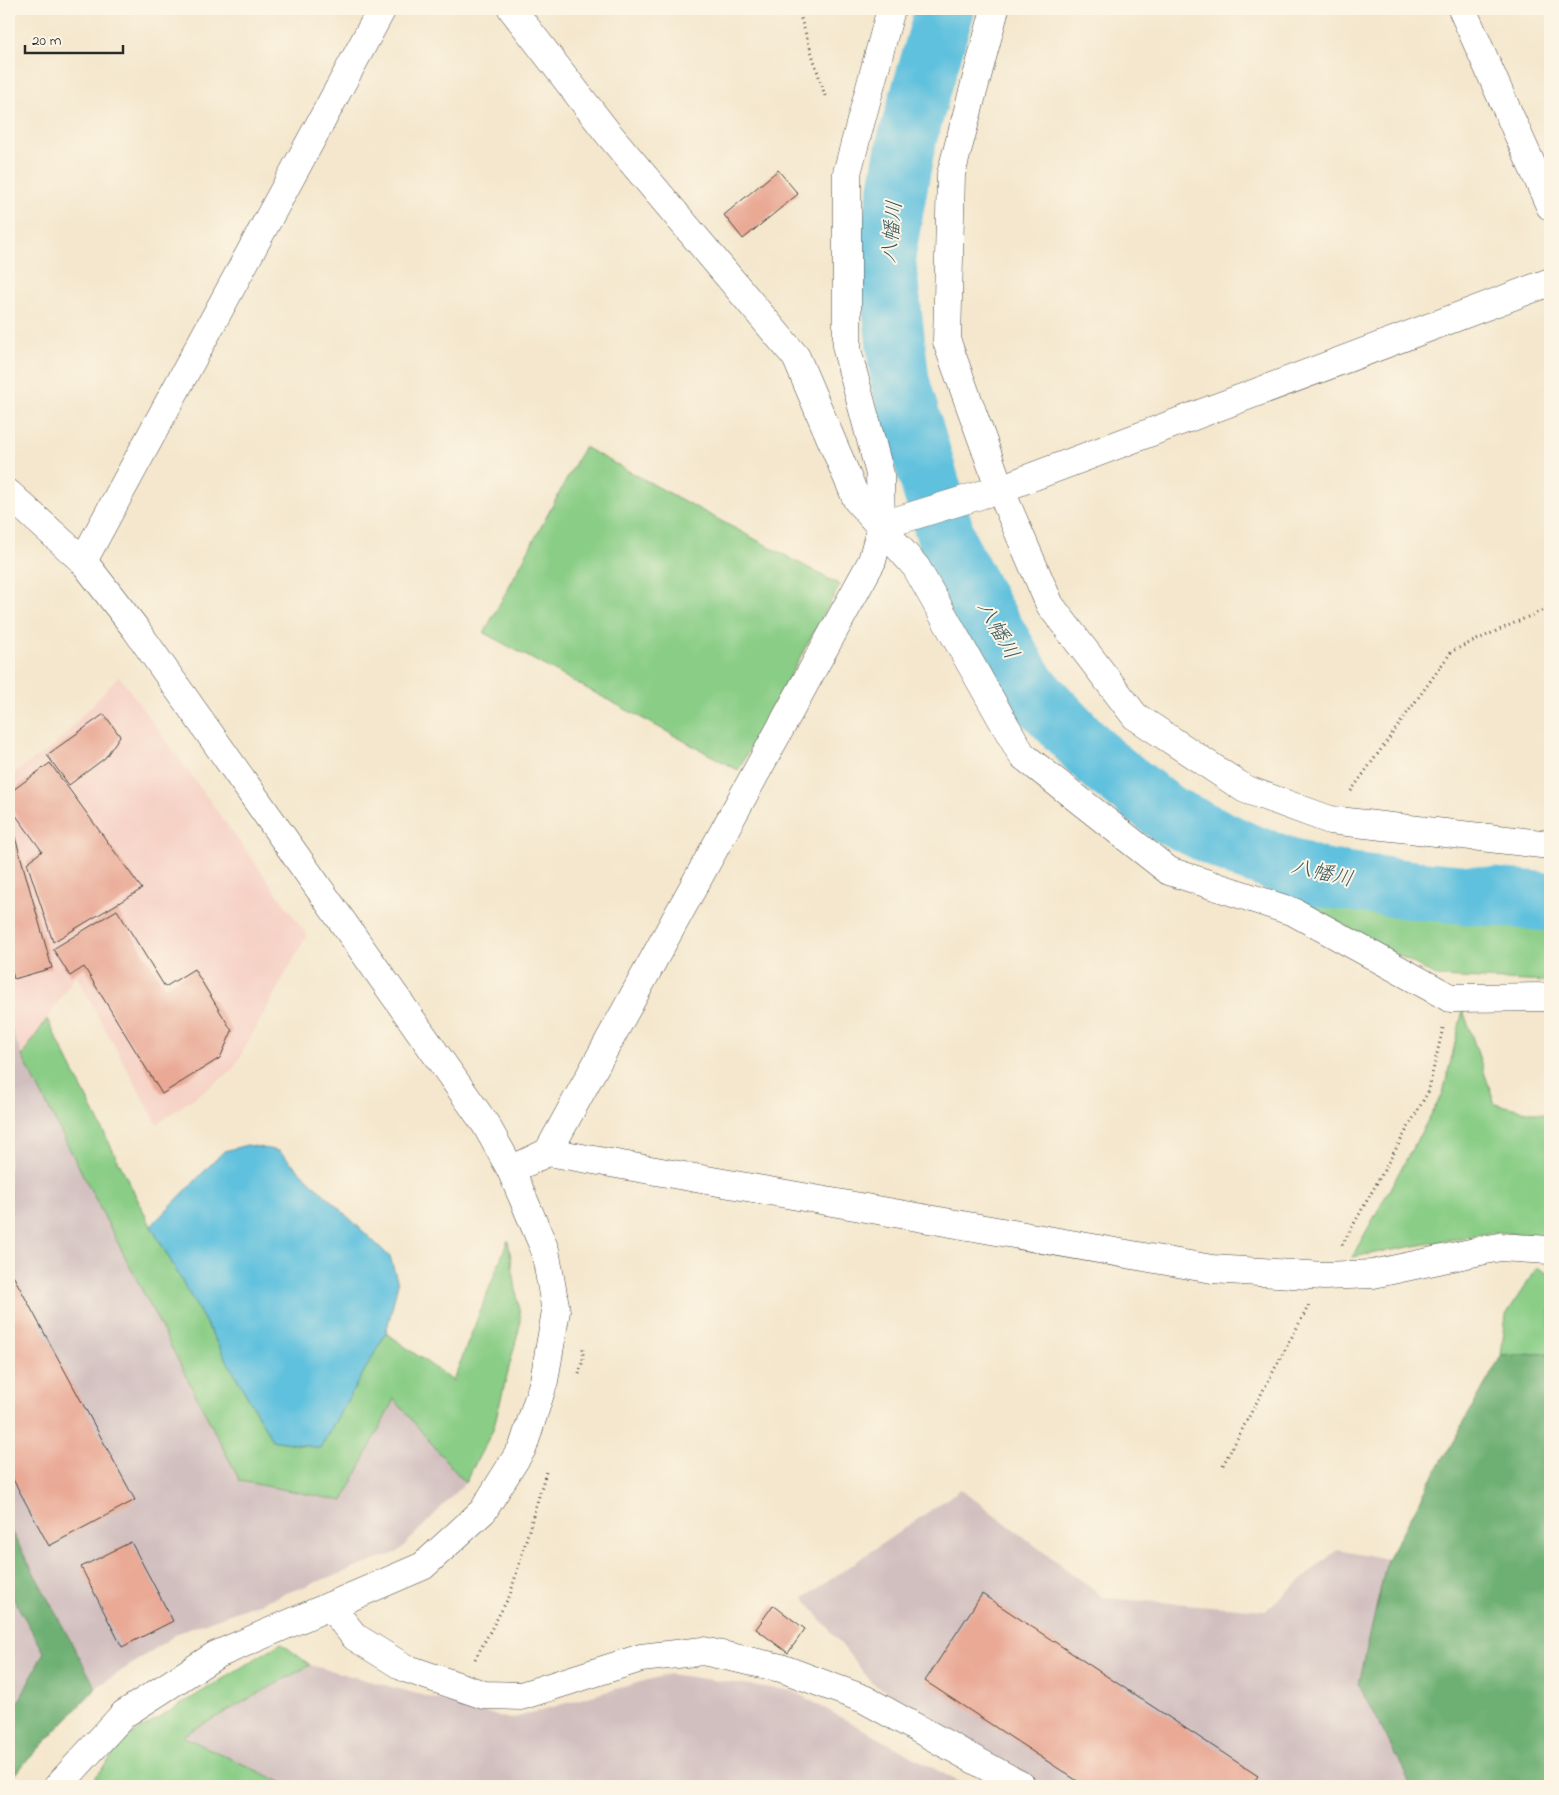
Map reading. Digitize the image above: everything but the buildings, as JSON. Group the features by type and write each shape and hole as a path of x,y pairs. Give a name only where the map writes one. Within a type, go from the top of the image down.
{"street":[{"path":"83,562 382,9"},
{"path":"512,9 607,132 796,357 857,500 890,523"},
{"path":"891,9 847,173 847,350 880,474 890,523 1022,755 1169,871 1294,912 1450,998 1550,997"},
{"path":"995,9 951,174 947,342 1000,489 1050,605 1135,716 1245,789 1330,820 1550,845"},
{"path":"1462,9 1550,206"},
{"path":"511,1170 548,1152 872,561 890,523 1000,489 1550,282"},
{"path":"9,494 83,562 135,628 486,1125 511,1170 546,1250 556,1311 544,1380 522,1447 483,1511 423,1566 216,1655 124,1714 58,1786"},
{"path":"548,1152 1212,1269 1324,1276 1373,1274 1499,1247 1550,1250"},
{"path":"330,1606 355,1637 405,1668 484,1695 521,1696 641,1658 703,1652 781,1668 864,1699 1022,1786"}],"path":[{"path":"798,9 826,99"},
{"path":"1330,820 1452,652 1550,607"},
{"path":"1223,1465 1324,1276 1428,1092 1450,998"}],"shaded area":[{"path":"119,676 307,935 232,1071 157,1124 76,975 22,1056 9,1021 9,776 54,746"},
{"path":"9,1021 22,1056 240,1481 343,1501 394,1399 465,1483 398,1552 178,1633 96,1688 9,1780"},
{"path":"961,1489 1104,1598 1266,1610 1338,1549 1387,1559 1359,1684 1412,1786 1038,1786 872,1683 804,1598"},
{"path":"310,1665 510,1719 669,1674 793,1691 966,1786 290,1786 181,1736"}],"green space":[{"path":"584,447 840,585 738,770 484,633"},
{"path":"1294,897 1550,927 1550,982 1438,977"},
{"path":"1463,1010 1495,1104 1550,1116 1550,1237 1495,1232 1352,1257 1443,1093"},
{"path":"47,1019 151,1226 272,1440 320,1448 386,1333 453,1381 508,1240 521,1321 493,1430 465,1483 394,1399 343,1501 240,1481 22,1056"},
{"path":"1537,1267 1550,1275 1550,1353 1501,1356 1506,1315"},
{"path":"1550,1353 1550,1786 1412,1786 1359,1684 1387,1559 1501,1356"},
{"path":"9,1527 96,1688 9,1780 9,1721 44,1652 9,1591"},
{"path":"281,1643 310,1665 182,1736 290,1786 127,1786 114,1780 111,1786 89,1786 125,1739"}],"water":[{"path":"247,1145 279,1151 390,1257 398,1283 386,1333 320,1448 272,1440 151,1226 224,1151"}],"waterway":[{"name":"八幡川","path":"945,9 906,143 886,255 900,381 949,547 982,609 1028,687 1100,762 1167,814 1246,852 1321,878 1414,890 1550,902"}]}
